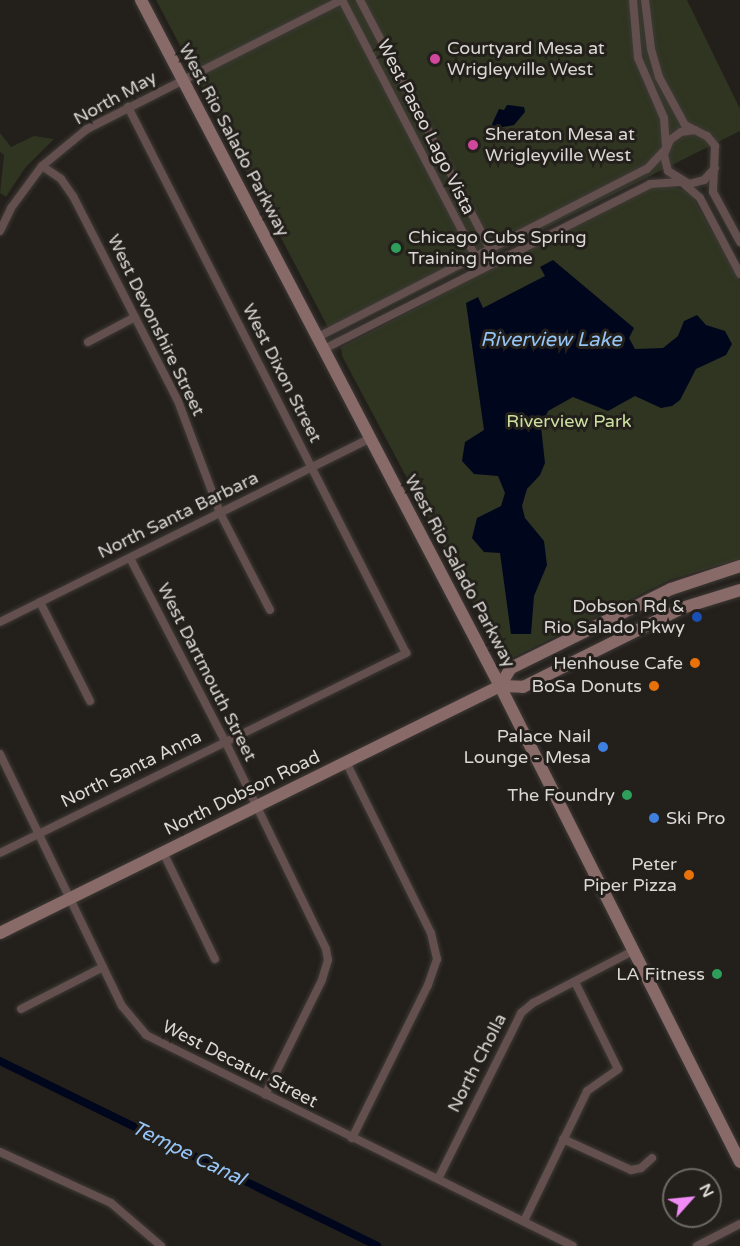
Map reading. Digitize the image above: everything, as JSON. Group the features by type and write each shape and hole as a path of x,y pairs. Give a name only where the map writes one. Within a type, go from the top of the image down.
{"main road":[{"name":"West Rio Salado Parkway","path":"141,0 500,687 740,1162"},
{"name":"North Dobson Road","path":"500,687 511,668 671,589 740,566"},
{"name":"North Dobson Road","path":"0,933 500,687 523,687 682,608 740,590"}],"street":[{"name":"North May","path":"0,230 10,208 42,166 87,129 341,0"},
{"name":"West Paseo Lago Vista","path":"341,0 482,269"},
{"name":"West Paseo Lago Vista","path":"360,0 497,262"},
{"path":"633,0 638,58 664,118 668,171 700,198 740,274"},
{"path":"645,0 651,49 659,77 681,120 713,142 717,162 713,192 740,242"},
{"name":"West Dixon Street","path":"128,107 406,653"},
{"path":"408,128 423,120"},
{"path":"318,336 647,169 675,135 695,130"},
{"path":"324,349 650,184 704,180 717,162"},
{"name":"West Devonshire Street","path":"42,166 61,179 74,196 178,401 220,513 270,610"},
{"path":"558,214 565,227"},
{"path":"88,342 135,317"},
{"name":"North Santa Barbara","path":"0,622 370,438"},
{"name":"West Dartmouth Street","path":"130,558 225,741 255,807 321,938 328,960 322,980 265,1095"},
{"path":"40,602 90,701"},
{"name":"North Santa Anna","path":"0,853 406,653"},
{"name":"West Decatur Street","path":"0,754 122,1006 146,1035 573,1246"},
{"path":"346,762 431,933 437,959 432,978 352,1138"},
{"path":"163,852 215,959"},
{"name":"North Cholla","path":"438,1179 514,1024 533,1003 633,951"},
{"path":"21,1009 103,967"},
{"path":"524,1221 587,1091 618,1069 575,982"},
{"path":"563,1139 631,1170 641,1168 652,1158"},
{"path":"0,1152 111,1203 161,1246"},
{"path":"703,1245 740,1224"}],"green space":[{"name":"Chicago Cubs Spring Training Home","path":"156,0 687,0 740,109 740,131 332,335"},
{"path":"0,133 11,147 34,136 54,139 25,168 6,197 0,193 4,155 0,152"},
{"name":"Riverview Park","path":"667,185 684,190 693,197 740,281 740,559 669,580 512,658 503,659 342,356 341,347 648,187"}],"water":[{"path":"507,105 524,107 525,112 514,125 493,129 492,124 499,109 504,110"},
{"name":"Riverview Lake","path":"553,260 634,328 629,338 635,349 663,348 678,336 684,321 697,315 706,325 725,331 732,344 726,355 696,369 680,400 672,406 661,408 635,396 608,411 573,397 548,411 541,427 545,463 540,475 527,489 522,506 525,518 544,541 547,565 534,596 531,634 511,634 500,553 484,552 472,538 477,518 501,506 505,493 498,476 474,474 462,461 465,442 484,430 466,303 478,297 483,308 545,276 540,267"}],"waterway":[{"name":"Tempe Canal","path":"0,1061 377,1246"}],"place":[{"name":"Courtyard Mesa at Wrigleyville West","path":"435,59"},
{"name":"Sheraton Mesa at Wrigleyville West","path":"473,145"},
{"name":"Chicago Cubs Spring Training Home","path":"396,248"},
{"name":"Dobson Rd & Rio Salado Pkwy","path":"697,617"},
{"name":"Henhouse Cafe","path":"695,663"},
{"name":"BoSa Donuts","path":"654,686"},
{"name":"Palace Nail Lounge - Mesa","path":"603,747"},
{"name":"The Foundry","path":"627,795"},
{"name":"Ski Pro","path":"654,818"},
{"name":"Peter Piper Pizza","path":"689,875"},
{"name":"LA Fitness","path":"717,974"}]}
